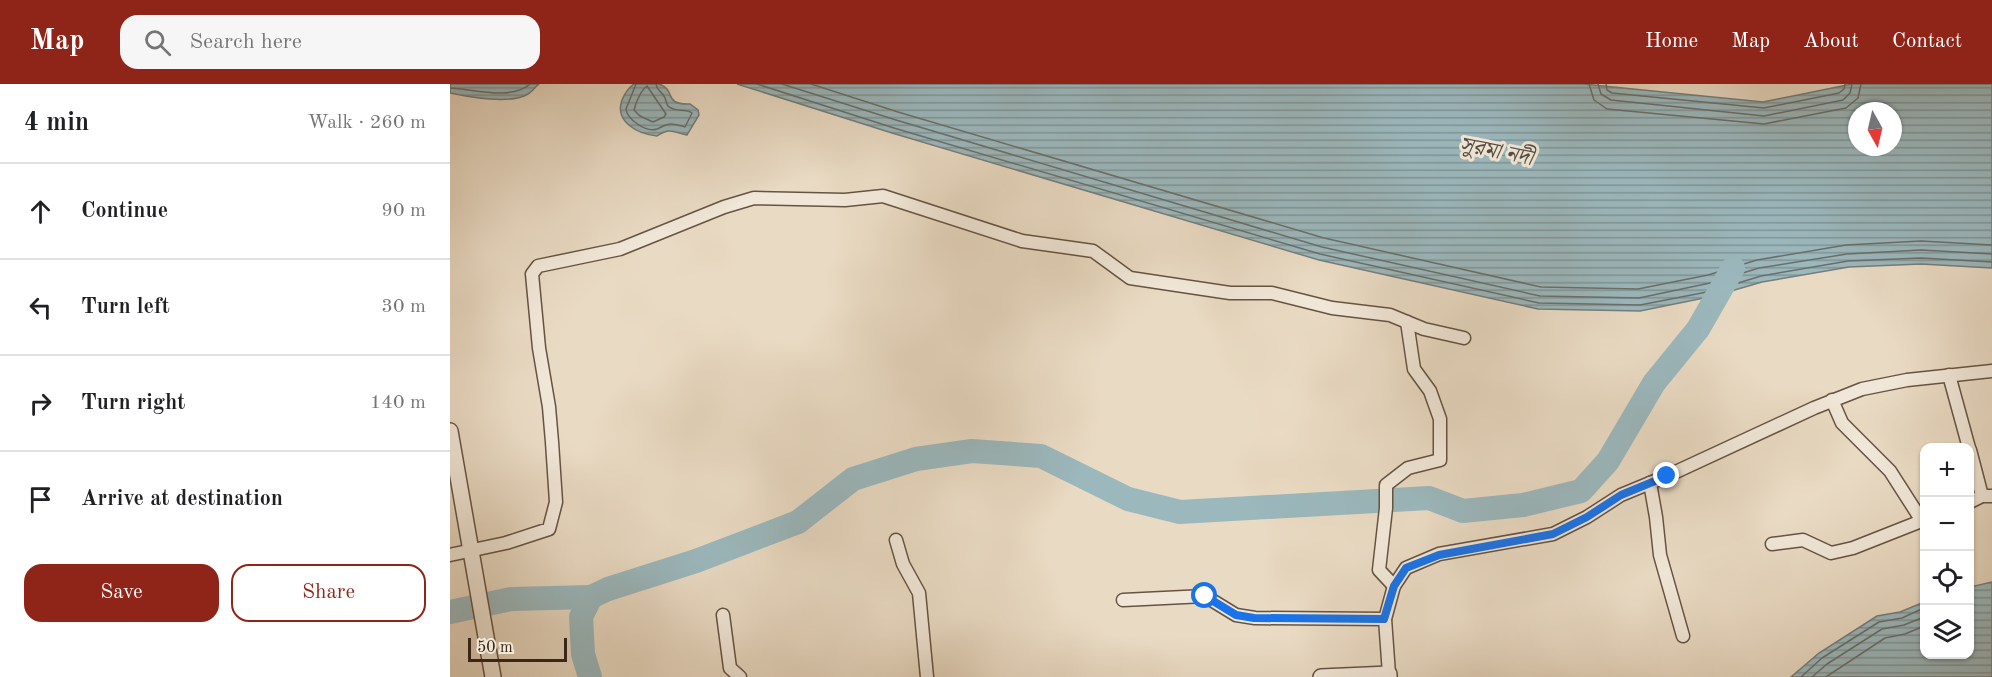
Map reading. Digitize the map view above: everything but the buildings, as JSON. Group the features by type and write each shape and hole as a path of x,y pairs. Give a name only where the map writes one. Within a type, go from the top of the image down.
{"street":[{"path":"450,555 549,530 556,502 549,407 539,348 532,274 538,266 620,249 724,207 754,198 845,200 883,196 1022,241 1093,251 1130,278 1230,292 1272,293 1332,308 1390,315 1424,329 1464,338"},
{"path":"1394,586 1379,570 1386,507 1386,485 1408,468 1440,460 1440,419 1430,391 1414,369 1407,322"},
{"path":"1321,677 1389,676 1384,619 1394,586 1406,568 1439,555 1553,534 1587,517 1621,495 1862,388 1992,370"},
{"path":"1949,375 1968,443"},
{"path":"1832,400 1842,423 1890,471 1920,516"},
{"path":"450,431 494,677"},
{"path":"1974,461 1987,496"},
{"path":"1650,483 1660,555 1683,636"},
{"path":"1772,544 1803,540 1831,553 1853,548 1920,521"},
{"path":"896,540 903,564 919,594 927,677"},
{"path":"1123,600 1205,596 1236,615 1254,618 1384,619"},
{"path":"723,615 730,668 740,677"}],"water":[{"path":"450,84 539,84 520,97 500,100 450,93"},
{"path":"634,84 659,84 668,90 676,102 690,104 698,110 699,115 687,135 668,131 657,136 650,135 629,126 621,115 620,108 626,93"},
{"name":"সুরমা নদী","path":"737,84 1583,84 1763,102 1852,84 1992,84 1992,268 1921,264 1849,267 1762,282 1714,296 1640,311 1538,309 1319,260 892,133"},
{"path":"1992,582 1992,677 1791,677 1819,653 1877,616 1900,612 1920,604 1920,659 1974,659 1974,586"}],"waterway":[{"path":"590,677 583,654 581,617 591,597 608,589 696,561 798,522 853,479 916,459 972,451 1041,456 1128,499 1180,512 1429,498 1463,511 1523,505 1581,491 1608,461 1654,383 1698,329 1733,268"},
{"path":"450,612 511,599 591,597"}],"route":[{"path":"1205,596 1236,615 1254,618 1384,619 1394,586 1406,568 1439,555 1553,534 1587,517 1621,495 1667,476"}]}
